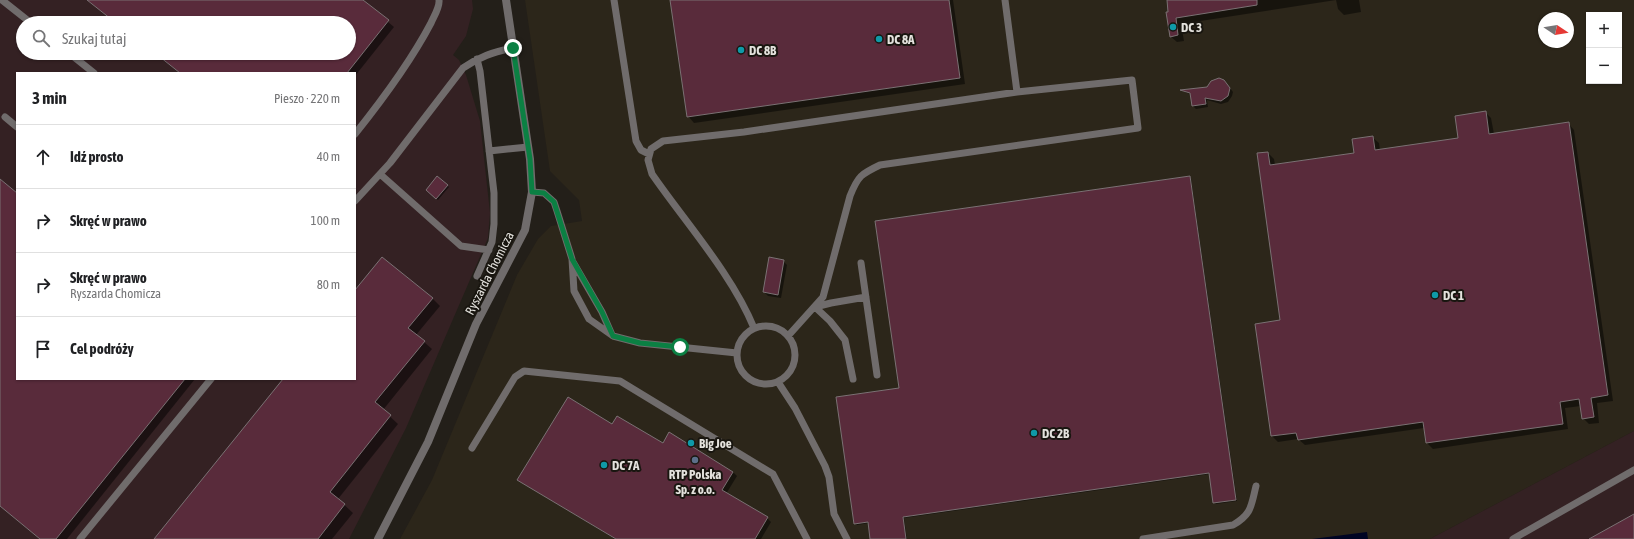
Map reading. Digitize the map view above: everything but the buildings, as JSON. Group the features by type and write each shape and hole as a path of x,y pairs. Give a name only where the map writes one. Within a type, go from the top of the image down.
{"street":[{"name":"Ryszarda Chomicza","path":"378,539 428,442 476,324 525,230 532,192 528,147 506,0"}],"lane":[{"path":"2,0 22,16"},
{"path":"356,133 394,84 422,39 434,16 439,0"},
{"path":"614,0 636,141 641,150 649,154"},
{"path":"1004,0 1017,92"},
{"path":"356,200 390,163 453,79 463,68 477,59 494,52 513,48"},
{"path":"477,59 480,71 494,193 494,224 492,242 477,276"},
{"path":"78,60 93,72"},
{"path":"754,328 740,300 709,251 676,209 652,174 648,160 651,148 663,141 744,132 1017,92 1132,80 1138,128 880,165 865,172 856,181 850,196 823,297 788,336"},
{"path":"5,117 16,126"},
{"path":"489,151 528,147"},
{"path":"380,174 461,246 489,250"},
{"path":"532,192 544,193 554,202 572,259 602,312 613,336"},
{"path":"572,259 574,291 589,319 613,336 640,343 737,354"},
{"path":"861,263 877,375"},
{"path":"814,307 866,298"},
{"path":"814,307 830,321 845,340 852,379"},
{"path":"771,326 788,336 793,344 795,353 794,363 790,372 778,382 765,384 755,382 747,377 741,370 737,361 737,354 740,342 745,334 754,328 771,326"},
{"path":"472,448 515,377 524,371 620,381 773,474 807,539"},
{"path":"80,539 210,380"},
{"path":"778,382 795,408 825,466 829,477 834,514 847,539"},
{"path":"1513,539 1634,470"},
{"path":"1143,539 1233,525 1244,518 1249,512 1256,486"}],"shaded area":[{"path":"0,0 472,0 473,9 466,36 453,55 459,60 466,75 480,121 490,213 488,238 406,428 349,539 0,539"},
{"path":"525,0 1634,0 1634,431 1430,539 400,539 432,480 517,275 538,239 551,226 582,221 579,200 550,171"},
{"path":"1634,431 1634,539 1430,539"}],"water":[{"path":"1367,532 1368,539 1312,539"}],"place":[{"name":"DC 3","path":"1173,27"},
{"name":"DC 8A","path":"879,39"},
{"name":"DC 8B","path":"741,50"},
{"name":"DC 1","path":"1435,295"},
{"name":"DC 2B","path":"1034,433"},
{"name":"Big Joe","path":"691,443"},
{"name":"RTP Polska Sp. z o.o.","path":"695,460"},
{"name":"DC 7A","path":"604,465"}],"route":[{"path":"513,48 530,159 532,192 544,193 554,202 572,259 602,312 613,336 640,343 680,347"}]}
